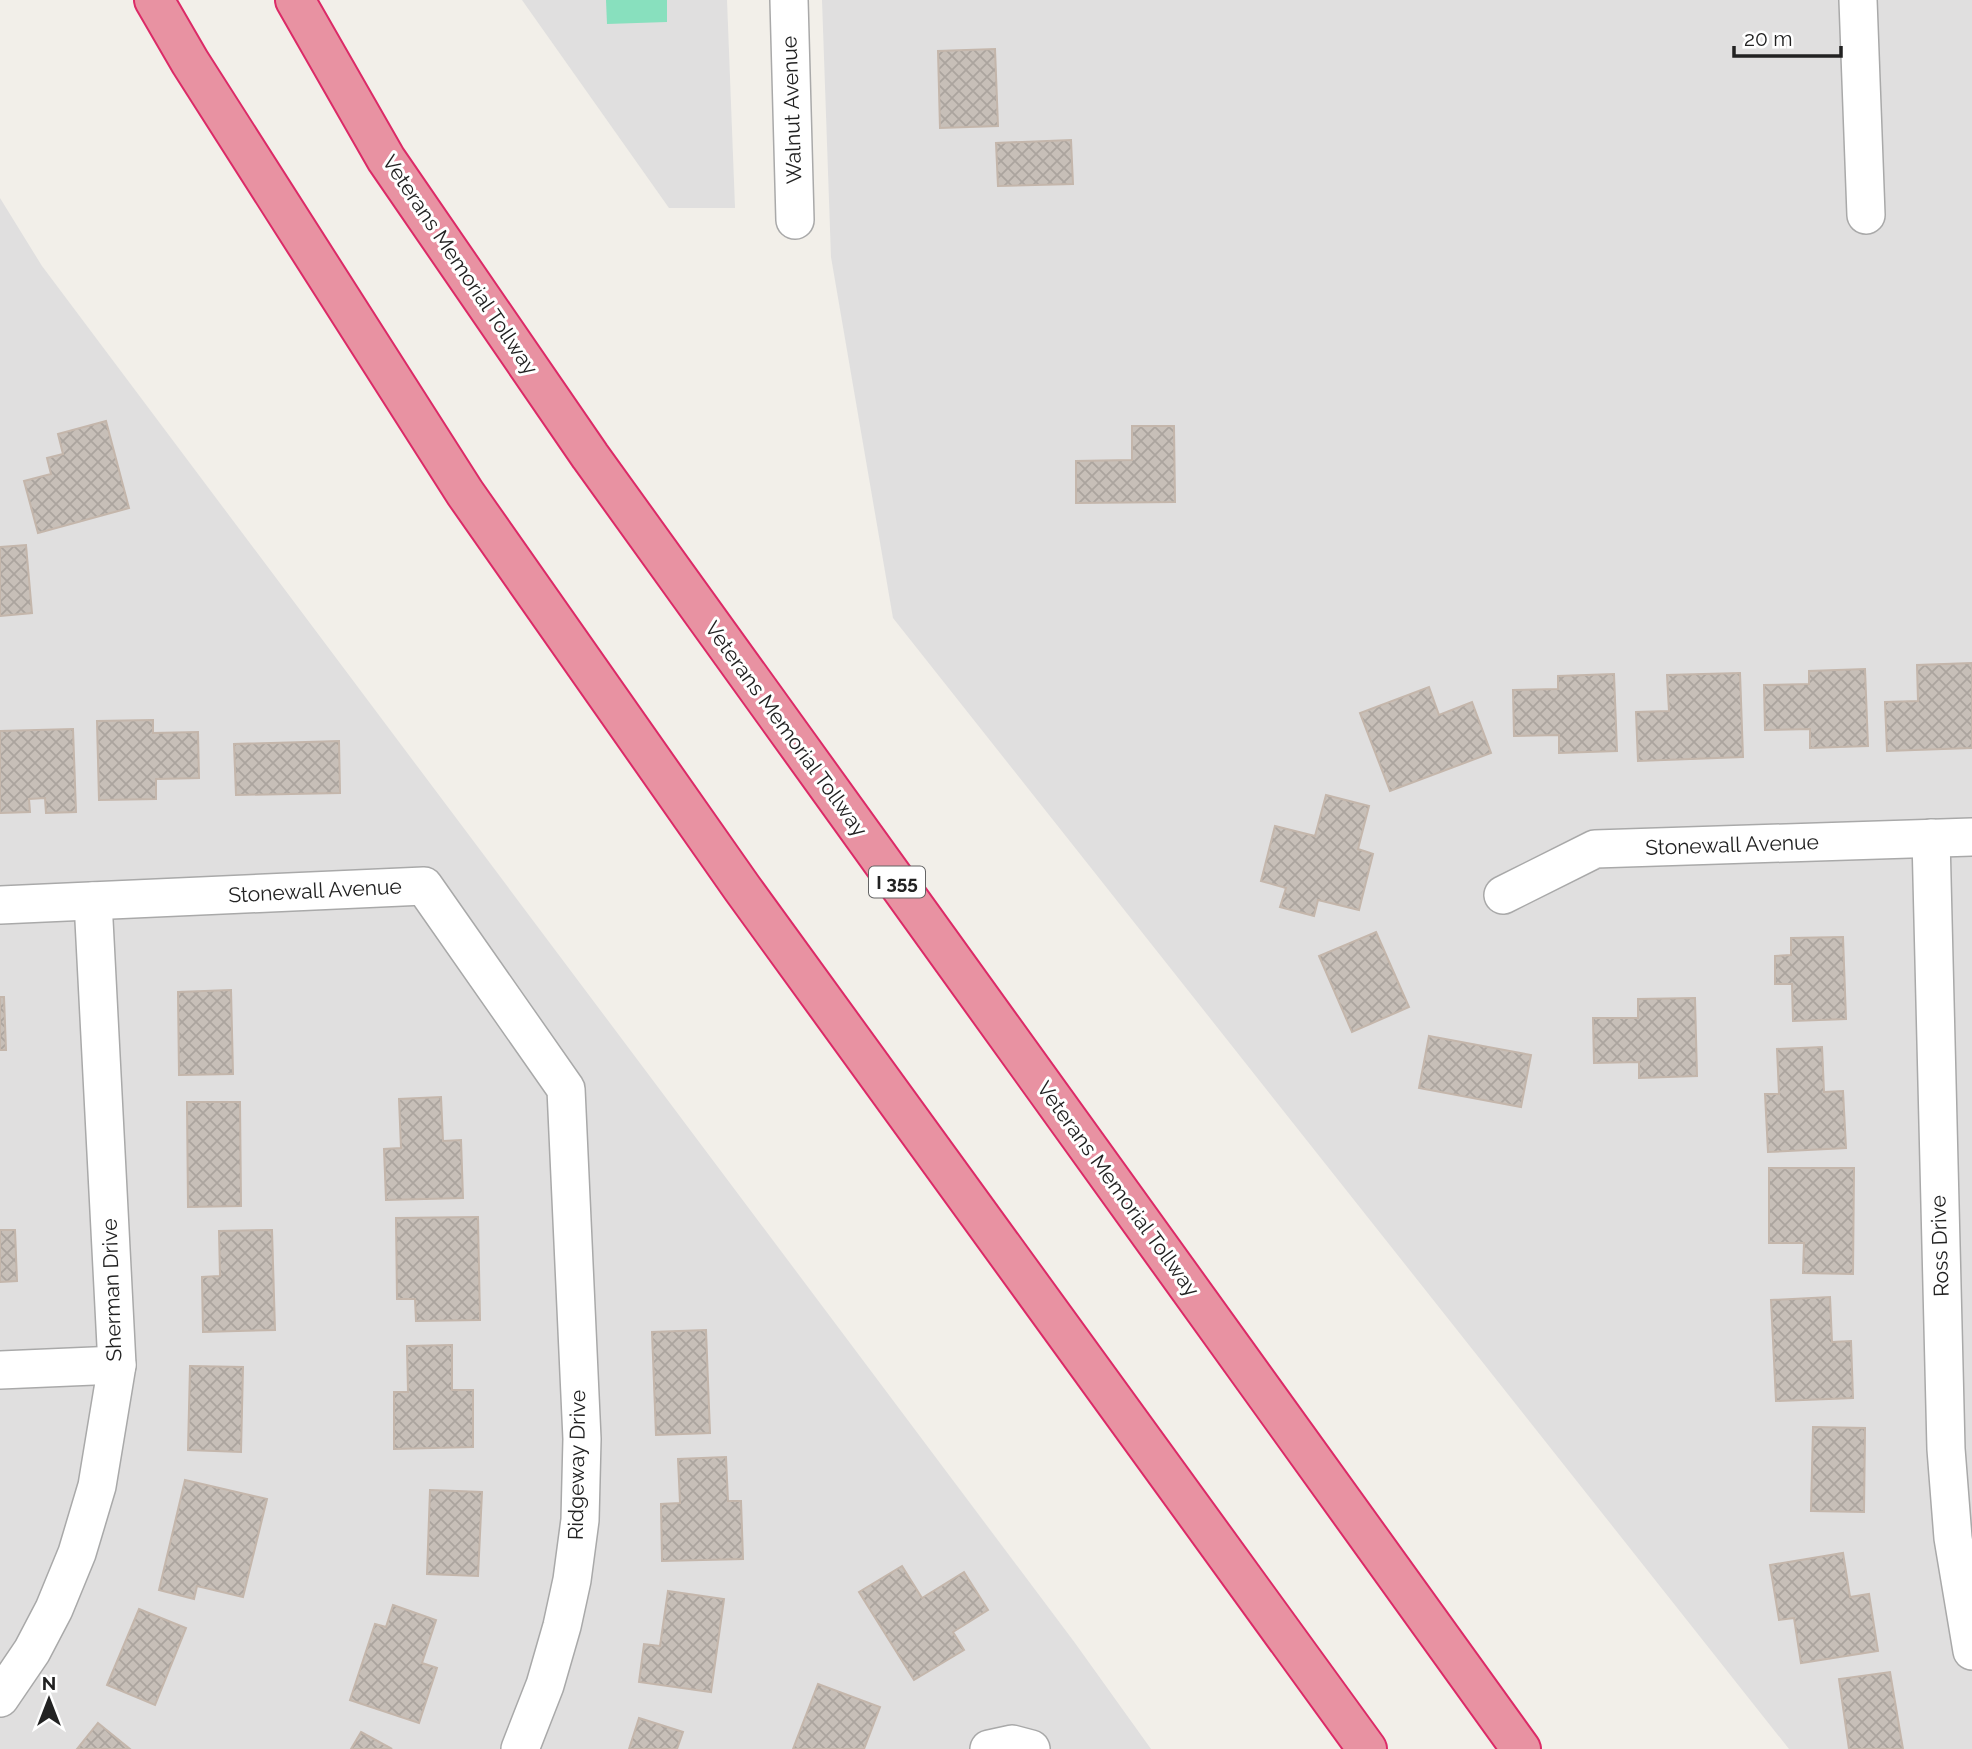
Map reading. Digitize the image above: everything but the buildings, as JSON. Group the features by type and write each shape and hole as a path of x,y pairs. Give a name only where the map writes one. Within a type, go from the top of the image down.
{"highway":[{"path":"154,0 190,62 472,504 742,888 1367,1749"},
{"name":"Veterans Memorial Tollway","path":"295,0 386,159 590,456 1521,1749"}],"street":[{"name":"Walnut Avenue","path":"789,0 795,220"},
{"path":"1858,0 1866,215"},
{"name":"Stonewall Avenue","path":"1503,895 1595,849 1972,837"},
{"name":"Ross Drive","path":"1931,838 1946,1449 1953,1538 1972,1651"},
{"name":"Stonewall Avenue","path":"0,905 424,886 566,1089 572,1216"},
{"name":"Sherman Drive","path":"0,1698 32,1651 54,1609 77,1553 97,1486 117,1365 93,901"},
{"name":"Ridgeway Drive","path":"520,1749 545,1685 562,1626 572,1580 580,1520 582,1439 572,1216"},
{"path":"0,1370 117,1365"},
{"path":"989,1749 1012,1744 1031,1749"}],"shaded area":[{"path":"522,0 727,0 735,208 669,208"},
{"path":"822,0 1972,0 1972,1749 1789,1749 893,618 831,257"},
{"path":"0,198 42,266 1075,1643 1151,1749 0,1749"}],"green space":[{"path":"606,0 667,0 667,22 607,24"}]}
